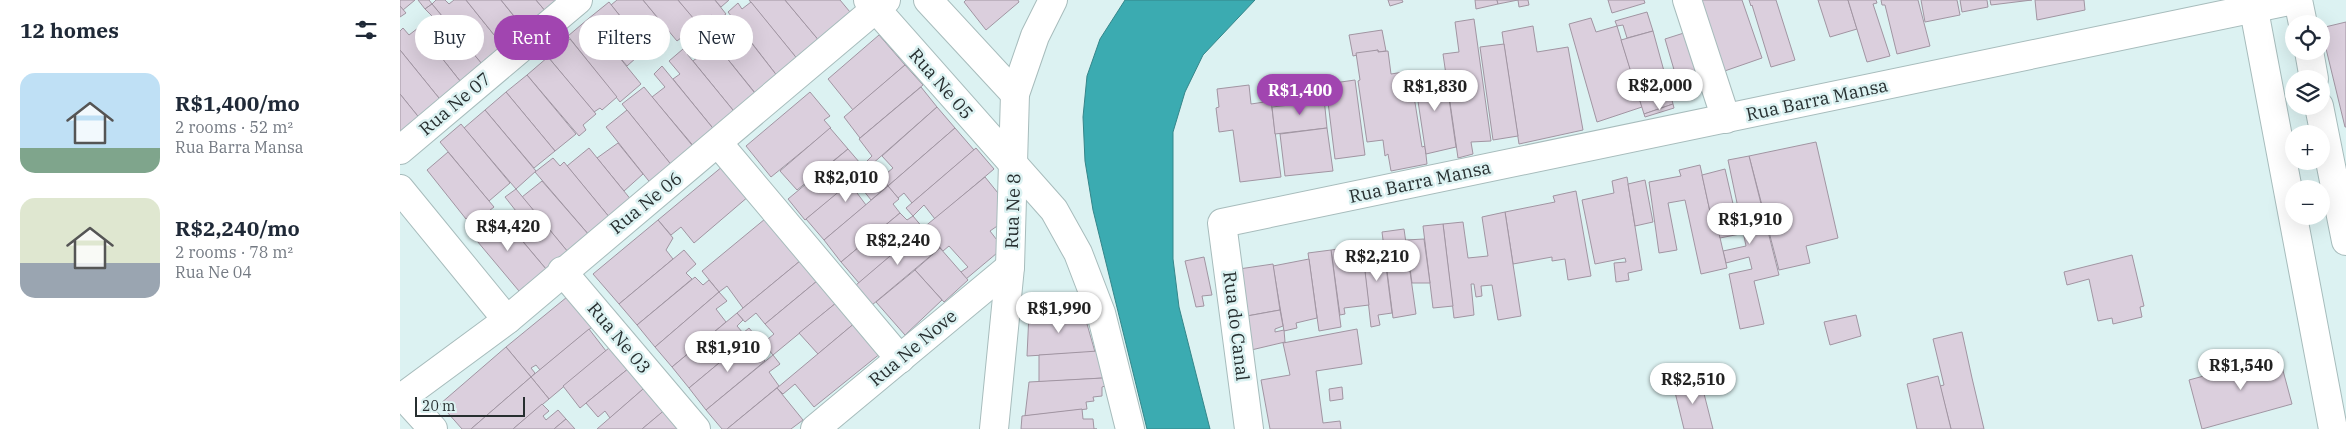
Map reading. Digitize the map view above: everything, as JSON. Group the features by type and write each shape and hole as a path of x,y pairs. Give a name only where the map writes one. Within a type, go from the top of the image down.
{"street":[{"name":"Rua Ne 07","path":"400,150 578,0"},
{"path":"928,0 1016,94"},
{"name":"Rua Ne 8","path":"994,429 1010,267 1016,94 1035,36 1053,0"},
{"path":"1687,0 1726,119"},
{"name":"Rua Barra Mansa","path":"1222,223 1726,119 2256,5 2294,0"},
{"path":"2298,0 2301,15"},
{"name":"Rua Ne 06","path":"402,398 506,320 562,271 718,143 877,3"},
{"name":"Rua Ne 05","path":"877,3 1014,168 1054,210 1078,253 1101,313 1130,429"},
{"path":"2256,5 2333,429"},
{"path":"2321,115 2346,241"},
{"path":"718,143 900,360"},
{"path":"400,189 506,320"},
{"name":"Rua do Canal","path":"1222,223 1249,429"},
{"name":"Rua Ne Nove","path":"815,429 1010,267"},
{"name":"Rua Ne 03","path":"562,271 696,429"},
{"path":"402,398 433,429"}],"water":[{"path":"1125,0 1255,0 1203,55 1185,92 1173,132 1173,259 1179,307 1210,429 1147,429 1093,210 1085,161 1083,117 1087,76 1100,39"}],"building":[{"path":"400,0 415,0 403,10 400,6"},
{"path":"418,0 429,0 432,4 425,9"},
{"path":"436,0 445,0 449,4 454,0 466,0 478,15 441,15 432,4"},
{"path":"466,0 501,0 513,15 494,15 494,35 484,22 484,15 478,15"},
{"path":"501,0 536,0 547,13 545,15 513,15"},
{"path":"536,0 564,0 547,13"},
{"path":"617,0 643,0 655,15 619,15 611,5"},
{"path":"643,0 678,0 691,15 680,15 680,39 677,41 670,33 670,15 655,15"},
{"path":"678,0 715,0 726,14 725,15 691,15"},
{"path":"715,0 729,0 721,7"},
{"path":"749,0 785,0 821,43 799,61"},
{"path":"785,0 840,0 855,18 821,43"},
{"path":"966,0 1018,0 1019,2 986,30 964,2"},
{"path":"1388,0 1402,0 1403,2 1390,6"},
{"path":"1475,0 1497,0 1498,4 1476,9"},
{"path":"1497,0 1518,0 1498,4"},
{"path":"1518,0 1528,0 1529,5 1519,7"},
{"path":"1608,0 1644,0 1645,3 1612,13"},
{"path":"1691,0 1742,0 1762,58 1716,74"},
{"path":"1749,0 1776,0 1795,60 1771,67"},
{"path":"1818,0 1848,0 1857,29 1830,37"},
{"path":"1848,0 1876,0 1877,3 1873,4 1890,56 1867,62"},
{"path":"1881,0 1918,0 1930,46 1897,54 1885,5 1882,5"},
{"path":"1921,0 1957,0 1960,15 1925,22"},
{"path":"1960,0 1987,0 1988,7 1962,12"},
{"path":"1990,0 2032,0 1991,5"},
{"path":"2035,0 2084,0 2085,10 2037,20"},
{"path":"609,2 619,15 593,15"},
{"path":"751,2 799,61 778,77 753,44 753,15 730,15 728,12 738,3 742,9"},
{"path":"432,4 441,15 431,15 425,9"},
{"path":"400,6 406,13 400,17"},
{"path":"1647,12 1653,31 1627,38 1623,25 1617,26 1615,21"},
{"path":"1591,18 1596,32 1617,26 1642,107 1597,122 1569,24"},
{"path":"1474,19 1491,141 1471,142 1473,154 1458,158 1443,54 1459,52 1455,22"},
{"path":"484,22 494,35 494,60 500,60 490,74 478,60 484,60"},
{"path":"2346,22 2346,127 2329,60 2330,26"},
{"path":"1533,26 1537,52 1568,47 1583,130 1519,144 1502,32"},
{"path":"579,27 579,50 569,37"},
{"path":"403,28 409,35 415,30 415,60 443,60 464,86 443,103 400,50 400,31"},
{"path":"1382,30 1386,51 1378,52 1378,50 1353,56 1349,35"},
{"path":"1653,31 1673,104 1644,114 1621,40"},
{"path":"1687,32 1703,90 1682,97 1665,39"},
{"path":"879,35 905,65 853,110 828,79"},
{"path":"569,40 579,50 579,60 587,60 617,97 602,110 600,108 594,112 551,60 569,60"},
{"path":"1504,44 1518,136 1493,140 1480,47"},
{"path":"753,45 778,77 756,94 728,60 753,60"},
{"path":"400,50 443,103 421,120 400,94"},
{"path":"1378,50 1378,52 1388,51 1391,74 1410,71 1422,147 1425,146 1427,164 1391,171 1388,154 1385,156 1383,140 1367,142 1356,53"},
{"path":"680,52 680,60 692,60 737,115 716,132 673,79 680,74 669,61"},
{"path":"443,60 479,60 487,70 464,86"},
{"path":"544,60 551,60 596,114 583,125 586,130 579,136 527,75"},
{"path":"587,60 621,60 641,84 620,102"},
{"path":"622,60 634,60 627,66"},
{"path":"728,60 758,97 737,115 693,61"},
{"path":"905,65 923,85 860,138 844,117"},
{"path":"662,66 716,132 696,149 652,97 665,87 654,74"},
{"path":"1445,71 1456,147 1426,154 1414,75"},
{"path":"527,75 576,134 555,151 506,92"},
{"path":"1355,80 1365,155 1335,159 1327,94 1336,93 1334,83"},
{"path":"1249,85 1251,104 1271,101 1281,177 1240,182 1233,130 1219,132 1216,108 1219,107 1217,89"},
{"path":"644,87 696,150 673,167 622,104"},
{"path":"921,87 937,107 871,165 867,161 872,156 859,139"},
{"path":"506,92 555,151 534,168 485,110"},
{"path":"810,92 830,116 824,120 831,128 771,177 746,146"},
{"path":"400,94 421,120 400,139"},
{"path":"1324,98 1327,128 1275,134 1272,107 1290,105 1289,101"},
{"path":"1673,104 1674,108 1645,117 1644,114"},
{"path":"937,107 955,128 888,186 881,178 893,168 882,156"},
{"path":"485,110 536,171 516,189 464,128"},
{"path":"627,110 673,167 652,185 606,127"},
{"path":"461,124 510,183 489,201 440,142"},
{"path":"830,128 848,149 797,190 780,171"},
{"path":"955,128 974,150 912,203 904,193 898,198 888,186"},
{"path":"1327,128 1333,171 1285,176 1280,134"},
{"path":"1816,142 1838,238 1806,246 1810,263 1779,270 1749,156"},
{"path":"618,143 643,174 624,191 597,158"},
{"path":"589,148 632,201 610,218 567,166"},
{"path":"976,148 994,169 935,219 924,205 913,216 906,208"},
{"path":"848,149 866,170 805,220 788,199"},
{"path":"448,152 494,207 480,218 475,212 466,219 427,170"},
{"path":"1749,156 1779,275 1754,281 1764,324 1740,329 1729,274 1752,269 1749,257 1726,263 1723,251 1746,246 1728,160"},
{"path":"553,158 560,166 564,162 610,218 589,235 535,172"},
{"path":"871,165 888,186 871,200 859,185 854,189 866,205 824,240 806,219"},
{"path":"1700,165 1714,230 1718,229 1727,268 1701,274 1685,200 1668,203 1677,250 1659,253 1649,182 1681,176 1679,170"},
{"path":"723,166 749,196 694,243 681,227 671,235 658,220"},
{"path":"1725,169 1740,234 1720,238 1718,229 1714,230 1702,175"},
{"path":"985,177 1002,198 1003,222 990,231 1003,248 966,279 961,272 968,267 949,246 943,251 923,228"},
{"path":"1627,177 1642,270 1628,273 1629,280 1616,282 1614,263 1626,262 1625,258 1595,264 1582,200 1614,193 1612,181"},
{"path":"1645,180 1653,222 1635,226 1628,184"},
{"path":"542,181 589,235 568,252 522,197"},
{"path":"888,186 899,199 893,204 900,213 841,262 824,240"},
{"path":"516,189 568,252 546,269 506,221 516,211 505,197"},
{"path":"1576,191 1591,276 1568,280 1565,259 1552,261 1552,257 1513,264 1505,212 1555,202 1553,196"},
{"path":"1505,212 1521,316 1498,320 1492,285 1481,286 1482,296 1476,297 1474,284 1471,284 1474,315 1454,318 1443,224 1463,222 1468,258 1488,256 1482,217"},
{"path":"900,213 907,220 913,216 923,228 859,283 841,262"},
{"path":"502,217 546,269 519,291 467,229 477,220 485,230"},
{"path":"765,219 800,261 743,308 727,286 719,292 702,271"},
{"path":"658,220 673,238 666,250 673,259 619,304 593,274"},
{"path":"1443,224 1453,306 1433,308 1423,226"},
{"path":"923,228 940,248 872,305 856,285"},
{"path":"1404,229 1416,314 1393,318 1382,232"},
{"path":"1424,239 1430,283 1412,283 1406,240"},
{"path":"1383,243 1392,313 1378,315 1380,325 1371,327 1362,246"},
{"path":"1362,246 1369,305 1344,308 1345,314 1340,315 1331,250"},
{"path":"940,248 968,280 944,302 915,270"},
{"path":"684,250 696,264 686,273 692,279 637,325 619,304"},
{"path":"1331,250 1341,327 1319,331 1308,253"},
{"path":"2132,255 2144,306 2140,307 2142,317 2113,324 2112,318 2098,321 2089,279 2067,285 2064,272"},
{"path":"1204,257 1212,295 1202,296 1204,306 1196,307 1185,261"},
{"path":"1309,259 1317,318 1296,323 1297,328 1284,331 1273,266"},
{"path":"800,261 817,281 765,324 756,313 745,322 737,313"},
{"path":"1273,264 1280,310 1247,316 1239,269"},
{"path":"915,270 942,300 905,335 876,302"},
{"path":"695,277 703,285 709,280 719,292 655,347 637,325"},
{"path":"817,281 836,303 773,355 763,343 774,334 765,324"},
{"path":"719,292 727,301 716,309 726,322 672,367 655,347"},
{"path":"567,297 592,327 540,370 536,365 531,368 535,373 531,377 506,347"},
{"path":"836,303 856,322 818,354 799,333"},
{"path":"1083,310 1095,352 1027,356 1029,313"},
{"path":"1280,310 1283,326 1275,329 1275,332 1284,330 1285,342 1247,351 1247,316"},
{"path":"737,313 743,320 737,326 743,333 749,328 754,334 689,388 672,367"},
{"path":"1856,315 1861,336 1830,345 1824,322"},
{"path":"856,322 881,353 814,407 795,384 783,394 777,388"},
{"path":"589,329 606,351 549,399 531,377"},
{"path":"1357,329 1362,364 1316,371 1323,423 1340,421 1341,429 1270,429 1261,380 1290,375 1283,343"},
{"path":"1962,332 1984,429 1951,429 1940,386 1944,385 1933,339"},
{"path":"754,334 760,341 753,346 765,361 706,410 689,388"},
{"path":"615,343 634,364 580,408 563,386"},
{"path":"506,347 531,377 471,429 462,429 440,404"},
{"path":"1098,351 1103,378 1039,382 1039,355"},
{"path":"2278,352 2292,404 2202,429 2189,380 2244,365 2243,360"},
{"path":"773,355 780,364 769,372 779,386 727,429 722,429 706,410"},
{"path":"634,364 650,383 610,418 605,411 598,417 586,403"},
{"path":"1938,376 1951,429 1917,429 1907,384"},
{"path":"531,377 549,399 513,429 471,429"},
{"path":"1103,378 1105,386 1102,387 1102,396 1093,397 1094,401 1086,402 1087,409 1025,416 1029,382"},
{"path":"1700,378 1713,429 1684,429 1673,384"},
{"path":"650,383 670,406 642,429 597,429"},
{"path":"1342,387 1343,399 1330,401 1329,389"},
{"path":"777,388 803,420 791,429 727,429"},
{"path":"542,404 549,411 543,416 546,420 558,410 566,419 554,429 513,429"},
{"path":"667,408 684,429 642,429"},
{"path":"1082,409 1083,419 1093,419 1094,429 1021,429 1022,416"},
{"path":"566,419 575,429 554,429"}]}
